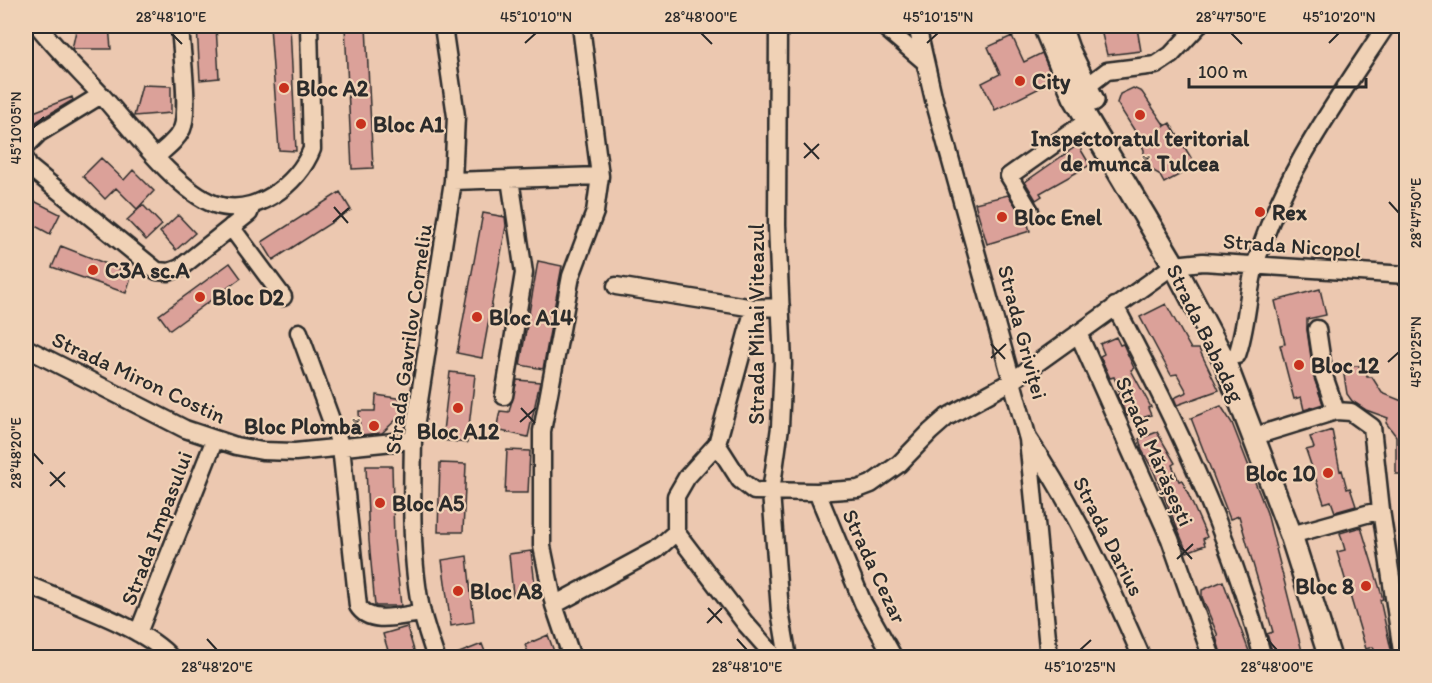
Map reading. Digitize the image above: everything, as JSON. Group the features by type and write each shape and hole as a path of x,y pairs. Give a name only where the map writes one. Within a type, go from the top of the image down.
{"main road":[{"name":"Strada Babadag","path":"1044,26 1080,92 1237,355 1260,434 1296,534 1324,598 1341,657"},
{"name":"Strada Babadag","path":"1060,26 1087,121 1181,264 1260,434"},
{"name":"Strada Babadag","path":"1296,534 1330,657"}],"street":[{"path":"38,26 176,178 214,204 252,205 270,198 295,178 306,166 312,149 309,26"},
{"path":"157,156 175,139 183,127 185,109 180,26"},
{"name":"Strada Gavrilov Corneliu","path":"436,657 422,613 417,582 413,440 453,182 456,116 443,26"},
{"path":"572,657 554,605 542,546 542,431 571,276 595,212 600,176 581,26"},
{"name":"Strada Mihai Viteazul","path":"778,26 777,225 783,364 780,428 771,492 780,611 788,657"},
{"path":"883,26 924,61"},
{"name":"Strada Griviței","path":"917,26 924,61 1028,439 1049,657"},
{"path":"1080,92 1107,71 1156,65 1171,55 1198,26"},
{"path":"1237,355 1244,334 1255,265 1278,206 1298,163 1386,26"},
{"path":"26,146 39,133 101,95"},
{"path":"1030,211 1009,176 1087,121"},
{"path":"26,160 28,166 157,271 169,272 180,268 249,213 252,205"},
{"path":"453,182 600,176"},
{"path":"504,396 524,273 513,213 510,179"},
{"path":"231,226 283,297"},
{"path":"717,444 747,488 771,492 858,489 883,478 948,417 1012,381 1115,306 1181,264"},
{"name":"Strada Nicopol","path":"1181,264 1255,265 1407,275"},
{"path":"616,286 754,308 780,307"},
{"path":"1115,306 1174,422 1220,524 1252,616 1263,657"},
{"path":"754,308 717,444 687,477 676,496 676,532 745,623 776,657"},
{"path":"1317,329 1324,376 1336,411"},
{"path":"299,333 341,447 358,606 368,617 375,618 422,613"},
{"name":"Strada Mărășești","path":"1077,333 1170,539 1212,657"},
{"name":"Strada Miron Costin","path":"26,348 185,429 215,440 262,451 295,452 413,440"},
{"path":"1260,434 1336,411 1351,412 1372,427 1381,510 1403,657"},
{"name":"Strada Darius","path":"1028,439 1061,488 1097,556 1142,657"},
{"name":"Strada Impasului","path":"138,633 215,440"},
{"name":"Strada Cezar","path":"817,492 863,603 894,657"},
{"path":"1296,534 1381,510"},
{"path":"554,605 656,550 676,532"},
{"path":"26,584 138,633 165,650 171,657"}],"building":[{"path":"77,26 109,26 111,49 72,49"},
{"path":"197,26 216,26 219,78 200,80"},
{"name":"Bloc A2","path":"270,26 290,26 296,151 279,150"},
{"name":"Bloc A1","path":"345,26 366,26 373,168 352,169"},
{"path":"1100,26 1126,26 1127,30 1137,28 1141,51 1107,55"},
{"name":"City","path":"1012,36 1024,62 1042,53 1054,81 995,110 982,83 1000,74 988,47"},
{"path":"142,85 171,86 171,113 134,116"},
{"path":"1133,88 1142,92 1165,126 1170,123 1196,166 1164,183 1159,174 1150,169 1144,159 1144,150 1138,136 1117,103 1120,94"},
{"path":"72,97 73,100 29,126 26,115"},
{"path":"1078,145 1090,165 1040,193 1042,196 1036,200 1025,182"},
{"path":"101,158 124,180 133,170 154,191 137,209 116,188 105,199 83,176"},
{"path":"340,192 351,210 273,260 262,242"},
{"name":"Bloc Enel","path":"1008,195 1027,221 1030,231 987,244 975,203"},
{"path":"26,197 60,214 50,234 26,221"},
{"path":"143,205 162,225 146,240 127,220"},
{"name":"Bloc A14","path":"483,213 505,217 506,226 482,358 457,353"},
{"path":"178,215 195,233 176,250 160,232"},
{"name":"C3A sc.A","path":"61,246 132,274 126,293 52,267"},
{"path":"538,261 562,266 543,369 520,365"},
{"name":"Bloc D2","path":"230,263 241,278 170,330 159,315"},
{"name":"Bloc 12","path":"1320,289 1326,315 1307,319 1307,330 1314,378 1323,404 1304,410 1301,397 1294,399 1280,345 1285,344 1275,301"},
{"path":"1166,304 1191,349 1199,349 1219,390 1177,405 1174,398 1187,392 1177,374 1171,375 1140,317"},
{"path":"1116,337 1120,345 1123,344 1134,368 1131,370 1151,407 1148,408 1151,415 1133,421 1130,415 1127,416 1117,395 1120,393 1114,377 1110,378 1100,356 1104,354 1100,344"},
{"path":"1347,366 1365,366 1367,377 1372,377 1382,393 1407,403 1407,474 1396,474 1396,436 1386,423 1388,418 1366,410 1352,401 1347,394 1344,375 1347,374"},
{"name":"Bloc A12","path":"450,372 475,375 467,443 442,440"},
{"path":"517,380 540,382 528,437 496,430 500,411 509,412"},
{"name":"Bloc Plombă","path":"376,395 403,399 401,415 382,433 360,435 359,411 375,411"},
{"path":"1221,406 1232,423 1267,513 1303,655 1274,657 1267,634 1273,632 1239,516 1230,519 1191,418"},
{"name":"Bloc 10","path":"1332,430 1340,471 1342,470 1347,489 1350,488 1356,506 1335,512 1331,501 1324,503 1306,450 1314,448 1310,437"},
{"path":"1157,432 1175,463 1172,465 1179,481 1182,480 1207,537 1203,539 1205,545 1187,552 1139,439"},
{"path":"507,450 530,451 528,493 505,493"},
{"path":"440,463 466,464 463,532 438,532"},
{"name":"Bloc A5","path":"366,466 392,466 394,540 401,606 375,606 369,541"},
{"name":"Bloc 8","path":"1361,527 1383,599 1380,600 1392,654 1380,657 1377,657 1373,647 1366,649 1337,552 1345,550 1340,533"},
{"path":"531,551 536,593 513,595 509,554"},
{"name":"Bloc A8","path":"467,556 474,622 451,626 442,560"},
{"path":"1223,581 1250,654 1247,657 1222,657 1216,637 1218,636 1202,597 1202,590"},
{"path":"407,627 416,657 390,657 383,634"},
{"path":"548,635 556,657 530,657 525,645"},
{"path":"482,644 487,657 449,657"}],"place":[{"name":"City","path":"1020,81"},
{"name":"Bloc A2","path":"284,88"},
{"name":"Inspectoratul teritorial de muncă Tulcea","path":"1140,115"},
{"name":"Bloc A1","path":"361,124"},
{"name":"Rex","path":"1260,212"},
{"name":"Bloc Enel","path":"1002,217"},
{"name":"C3A sc.A","path":"93,270"},
{"name":"Bloc D2","path":"200,297"},
{"name":"Bloc A14","path":"477,317"},
{"name":"Bloc 12","path":"1299,365"},
{"name":"Bloc A12","path":"458,408"},
{"name":"Bloc Plombă","path":"374,426"},
{"name":"Bloc 10","path":"1328,473"},
{"name":"Bloc A5","path":"380,503"},
{"name":"Bloc 8","path":"1366,586"},
{"name":"Bloc A8","path":"458,591"}]}
